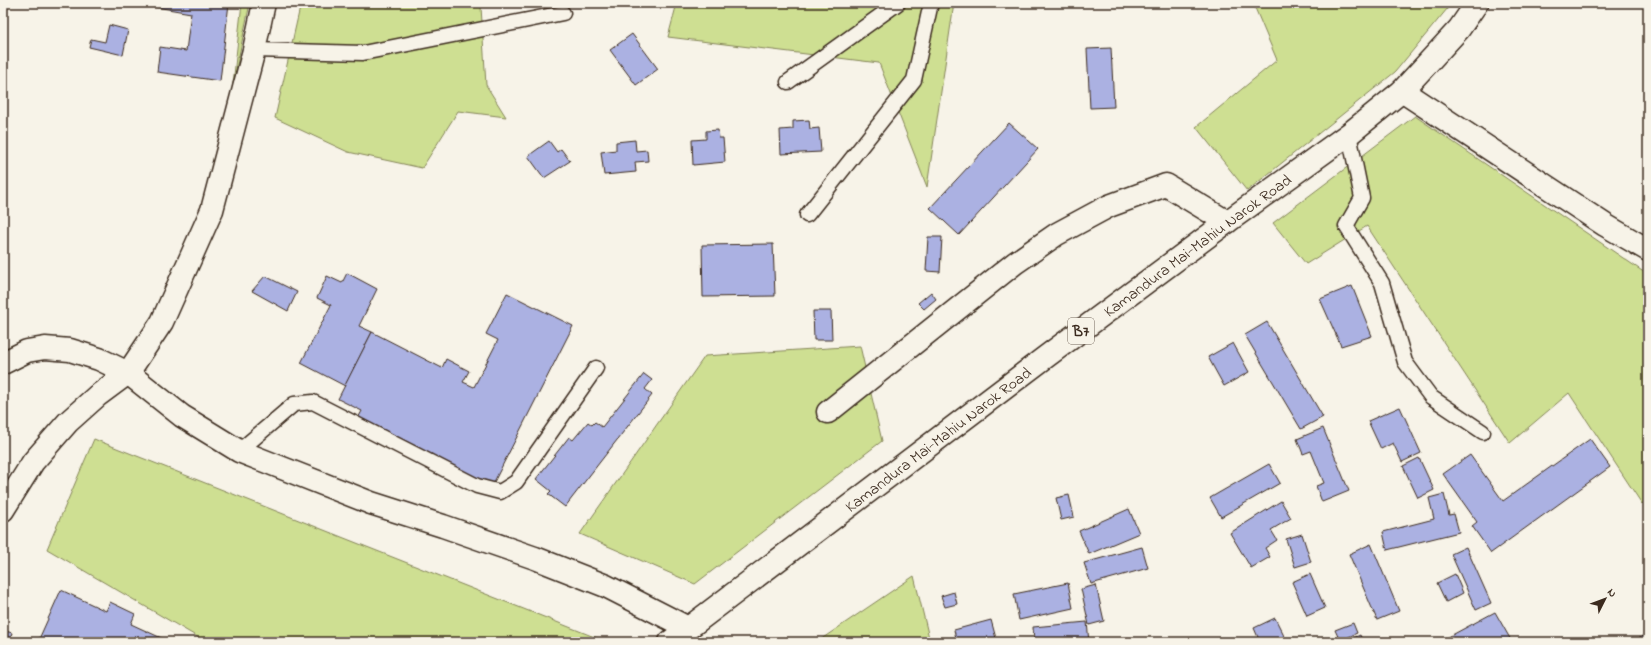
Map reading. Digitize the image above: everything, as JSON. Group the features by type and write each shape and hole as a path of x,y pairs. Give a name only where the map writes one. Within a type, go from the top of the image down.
{"main road":[{"path":"3,510 33,462 68,422 128,373 162,322 212,210 254,50 264,3"},
{"name":"Kamandura Mai-Mahiu Narok Road","path":"670,642 1227,222 1349,134 1402,91 1459,29 1477,3"},
{"path":"1402,91 1605,225 1648,250"},
{"path":"828,412 1015,263 1058,234 1109,206 1166,185 1227,222"},
{"path":"3,363 27,351 45,348 70,350 99,359 128,373 182,416 240,451 371,503 535,558 592,580 688,628"}],"lane":[{"path":"788,82 898,3"},
{"path":"806,215 914,80 931,3"},
{"path":"254,50 363,53 563,13"},
{"path":"1349,134 1362,198 1346,226 1382,283 1405,362 1431,397 1483,432"},
{"path":"240,451 268,425 294,404 313,402 477,486 500,492 516,482 596,368"}],"green space":[{"path":"242,3 250,3 233,84"},
{"path":"301,3 482,3 486,85 506,117 458,111 422,168 348,152 275,118"},
{"path":"677,3 954,3 927,187 879,63 668,37"},
{"path":"1253,3 1452,3 1395,72 1247,191 1196,127 1277,60"},
{"path":"1415,116 1648,275 1648,498 1642,504 1569,393 1510,443 1367,226 1306,264 1273,223"},
{"path":"860,346 882,441 695,584 580,534 705,356"},
{"path":"94,439 607,642 206,642 47,549"},
{"path":"914,576 930,642 817,642"}],"building":[{"path":"156,3 229,3 220,81 157,72 160,47 186,51 191,13 156,7"},
{"path":"109,25 128,30 123,55 89,47 91,39 105,42"},
{"path":"632,34 658,69 636,85 610,50"},
{"path":"1111,48 1114,107 1090,108 1087,49"},
{"path":"809,120 810,129 819,128 821,152 781,154 780,130 793,129 793,121"},
{"path":"1009,123 1038,149 959,235 930,208"},
{"path":"718,130 719,138 723,138 725,162 693,165 692,140 706,139 706,131"},
{"path":"635,140 636,151 647,150 648,161 635,162 636,172 604,175 601,152 616,150 616,142"},
{"path":"549,141 557,152 561,149 570,161 544,178 528,156"},
{"path":"928,237 942,237 940,272 926,271"},
{"path":"773,244 775,296 703,297 702,245"},
{"path":"347,273 377,289 359,326 372,332 345,386 301,363 331,305 317,298 327,276 342,283"},
{"path":"265,276 297,292 288,311 252,291"},
{"path":"1352,286 1372,336 1341,346 1320,299"},
{"path":"931,292 936,299 924,309 918,303"},
{"path":"507,293 573,326 491,488 357,420 362,411 338,399 372,332 442,368 446,359 469,371 463,382 474,387 498,340 486,334"},
{"path":"813,311 831,311 832,340 814,340"},
{"path":"1267,322 1323,417 1301,429 1245,335"},
{"path":"1233,343 1249,372 1224,386 1208,357"},
{"path":"644,374 652,380 645,389 652,395 565,507 548,494 551,491 536,479 569,437 573,440 588,422 592,425 595,422 602,427"},
{"path":"1400,407 1421,453 1402,462 1393,443 1381,449 1368,421"},
{"path":"1323,428 1349,491 1322,502 1316,486 1324,483 1311,451 1303,454 1297,439"},
{"path":"1590,439 1610,467 1491,553 1472,526 1477,522 1443,474 1470,455 1503,501"},
{"path":"1419,458 1434,490 1418,498 1403,466"},
{"path":"1269,464 1280,483 1221,517 1210,498"},
{"path":"1444,494 1449,515 1454,514 1459,532 1387,550 1383,532 1434,519 1429,498"},
{"path":"1069,495 1074,517 1061,520 1056,498"},
{"path":"1281,501 1291,518 1271,530 1277,540 1265,548 1270,557 1251,568 1230,533"},
{"path":"1129,509 1139,533 1089,554 1079,531"},
{"path":"1302,534 1311,562 1295,567 1286,539"},
{"path":"1371,544 1399,611 1377,620 1349,554"},
{"path":"1142,547 1148,568 1091,584 1084,563"},
{"path":"1466,547 1491,603 1476,610 1451,554"},
{"path":"1310,574 1325,608 1307,616 1292,582"},
{"path":"1455,574 1463,593 1446,602 1437,583"},
{"path":"1068,583 1073,608 1019,620 1014,594"},
{"path":"1096,585 1104,621 1089,625 1081,589"},
{"path":"61,590 106,611 110,602 135,614 131,624 170,642 45,642 39,639"},
{"path":"954,592 957,604 945,607 941,596"},
{"path":"1495,612 1512,642 1439,642"},
{"path":"1275,618 1287,642 1260,642 1254,628"},
{"path":"991,620 997,642 957,642 954,630"},
{"path":"1087,622 1089,642 1034,642 1033,627"},
{"path":"1353,623 1357,633 1340,641 1335,630"},
{"path":"3,630 12,633 9,642 3,642"},
{"path":"1648,631 1648,642 1635,642"},
{"path":"1360,635 1363,642 1345,642"}]}
